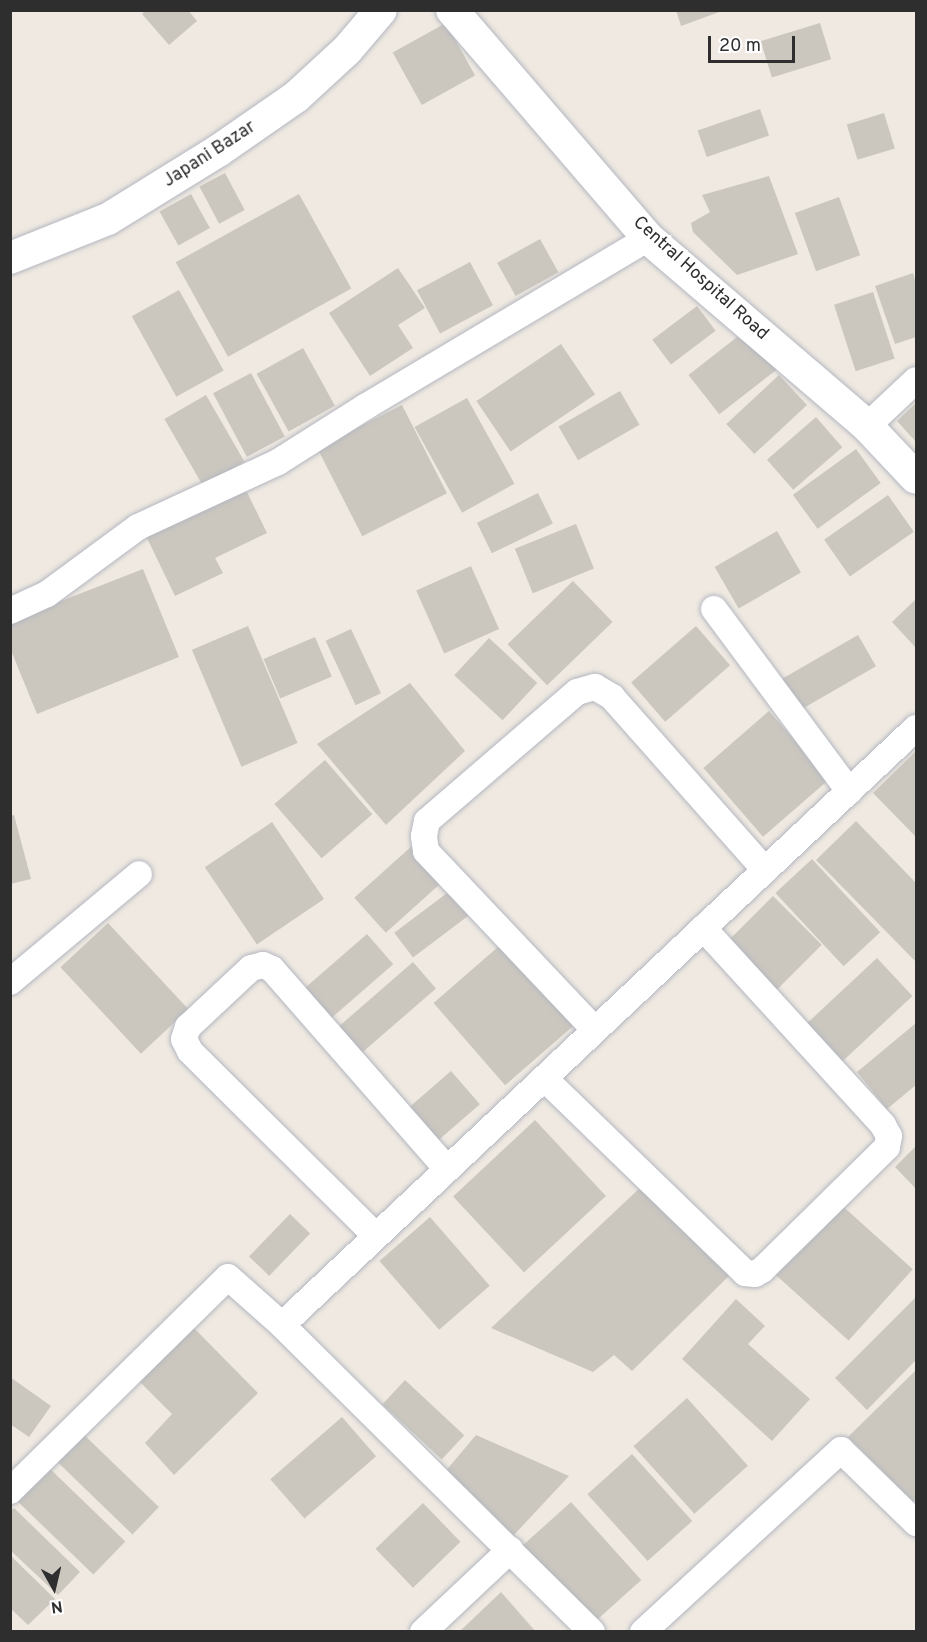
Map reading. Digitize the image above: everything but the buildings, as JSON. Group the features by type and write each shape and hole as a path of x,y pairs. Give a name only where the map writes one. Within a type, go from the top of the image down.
{"street":[{"name":"Japani Bazar","path":"10,258 108,219 219,151 296,97 347,50 381,10"},
{"name":"Central Hospital Road","path":"452,10 648,238 867,426 916,478"},
{"path":"10,610 48,594 138,527 278,462 365,407 648,238"},
{"path":"867,426 916,380"},
{"path":"714,609 849,791"},
{"path":"595,1030 426,851 424,836 427,821 577,692 595,687 612,697 765,870"},
{"path":"282,1325 916,728"},
{"path":"10,982 139,873"},
{"path":"544,1078 745,1273 755,1274 762,1270 887,1147 889,1136 883,1125 703,928"},
{"path":"376,1236 190,1051 184,1039 188,1027 196,1019 252,968 263,965 272,969 447,1169"},
{"path":"10,1491 228,1277 282,1325 592,1632"},
{"path":"644,1632 841,1450 916,1523"},
{"path":"423,1632 510,1550"}]}
